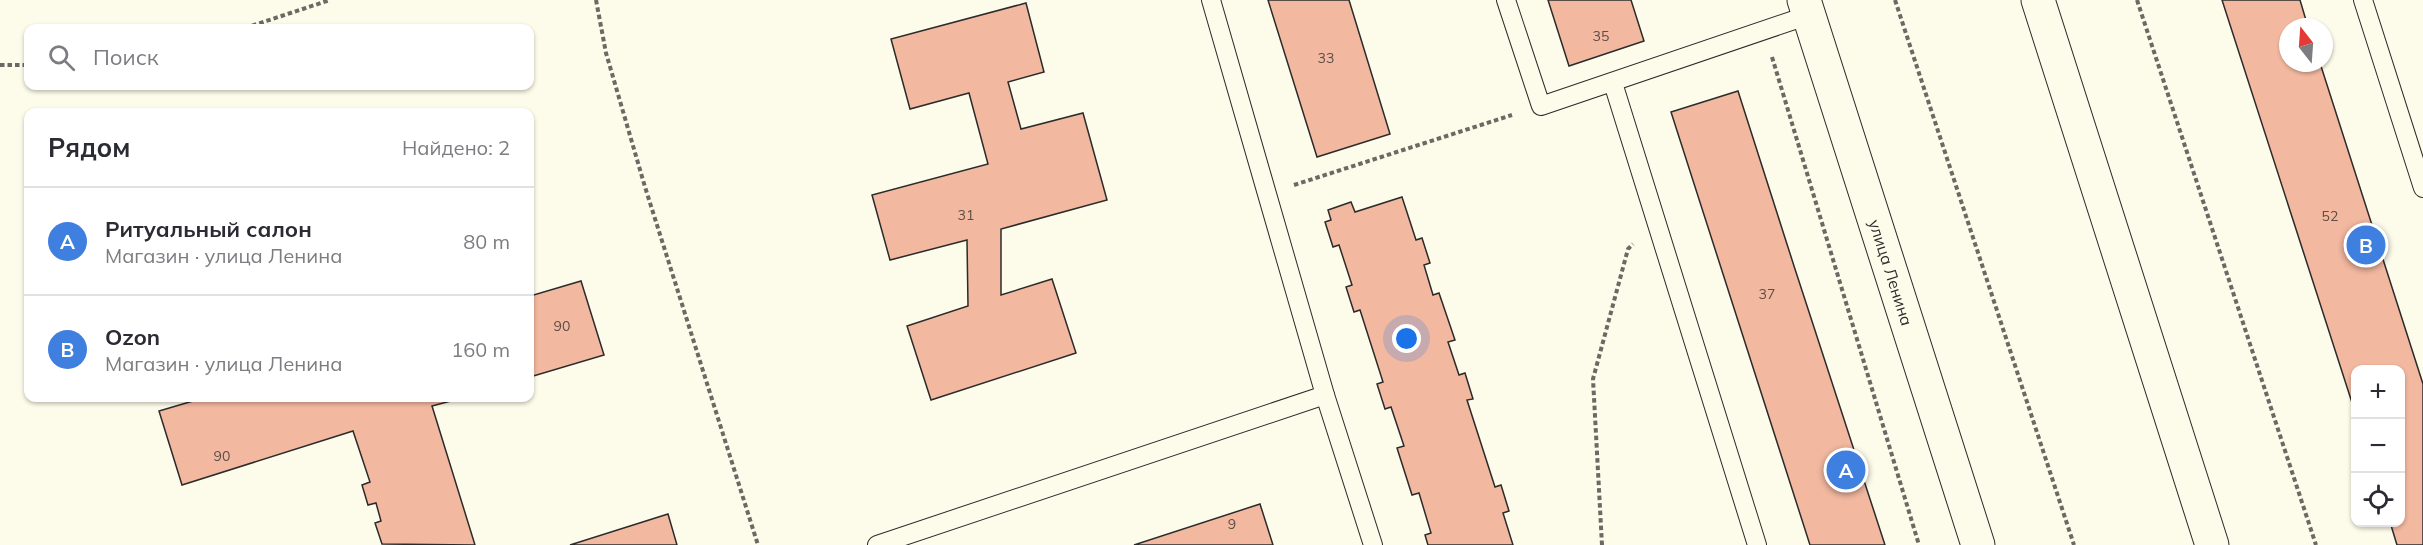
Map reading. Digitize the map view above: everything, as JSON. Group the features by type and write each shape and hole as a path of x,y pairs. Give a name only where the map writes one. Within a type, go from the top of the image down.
{"street":[{"path":"2038,0 2211,545"},
{"name":"улица Ленина","path":"1806,8 1977,545"}],"lane":[{"path":"1212,0 1325,395 1373,545"},
{"path":"1506,0 1541,106 1764,30 1806,8"},
{"path":"2363,0 2423,188"},
{"path":"1613,83 1757,545"},
{"path":"877,545 1325,395"}],"path":[{"path":"257,24 330,0"},
{"path":"596,0 606,53 645,187 758,545"},
{"path":"1895,0 2074,545"},
{"path":"2136,0 2316,545"},
{"path":"1764,30 1919,545"},
{"path":"0,65 24,65"},
{"path":"1267,193 1541,106"},
{"path":"1602,545 1593,379 1628,249 1656,219"}],"building":[{"path":"1268,0 1349,0 1390,134 1317,157"},
{"path":"1548,0 1631,0 1644,41 1569,66"},
{"path":"2222,0 2300,0 2305,18 2279,18 2279,72 2323,72 2423,384 2423,545 2397,545 2392,527 2405,527 2405,365 2351,365 2351,400"},
{"path":"1026,3 1044,72 1008,82 1021,129 1083,113 1107,200 1001,229 1001,295 1052,279 1076,353 931,400 907,326 968,306 967,240 890,260 872,195 988,164 969,93 910,109 891,39"},
{"path":"1738,91 1885,545 1810,545 1671,112"},
{"path":"1402,197 1416,240 1422,238 1430,263 1424,265 1433,295 1439,293 1455,340 1448,342 1459,375 1465,373 1473,399 1467,400 1495,487 1501,485 1509,511 1503,513 1513,545 1428,545 1425,535 1431,533 1419,493 1412,495 1397,448 1404,446 1391,407 1385,409 1377,384 1383,382 1360,310 1354,312 1346,287 1352,285 1339,245 1333,247 1325,222 1331,220 1328,210 1351,202 1355,212"},
{"path":"581,281 604,355 534,376 534,295"},
{"path":"189,402 447,402 432,406 475,545 382,544 375,523 381,521 376,503 368,505 362,485 370,482 353,431 182,485 159,411"},
{"path":"1260,504 1273,545 1134,545"},
{"path":"668,514 677,545 570,545"}],"place":[{"name":"Ozon","path":"2366,245"},
{"name":"Ритуальный салон","path":"1846,470"}]}
